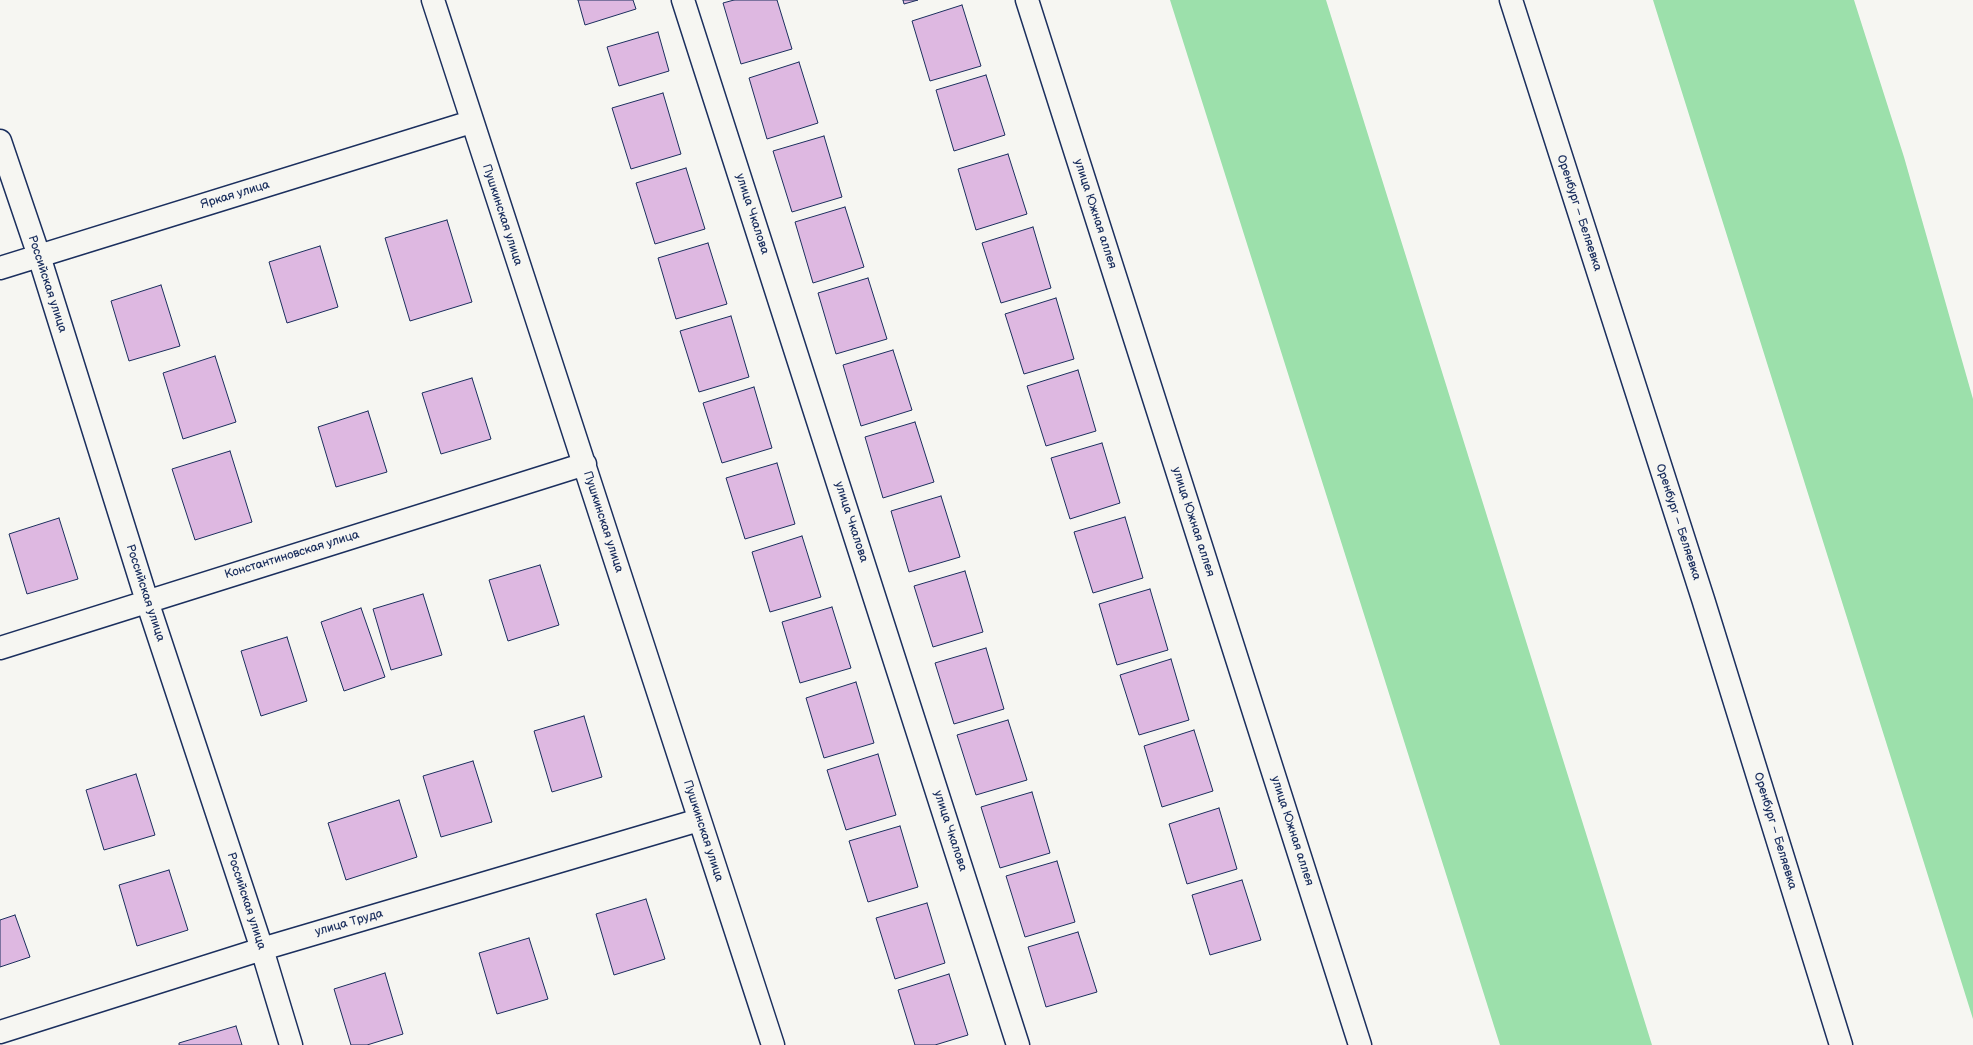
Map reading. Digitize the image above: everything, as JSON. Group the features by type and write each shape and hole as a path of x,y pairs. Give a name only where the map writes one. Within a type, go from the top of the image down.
{"street":[{"name":"Пушкинская улица","path":"432,0 585,464 773,1045"},
{"name":"улица Чкалова","path":"684,0 1018,1045"},
{"name":"улица Южная аллея","path":"1027,0 1360,1045"},
{"name":"Оренбург – Беляевка","path":"1511,0 1700,591 1841,1045"},
{"name":"Яркая улица","path":"0,268 471,122"},
{"name":"Российская улица","path":"0,142 39,256 147,601 262,948 291,1045"},
{"name":"Константиновская улица","path":"0,648 585,464"},
{"name":"улица Труда","path":"0,1032 262,948 699,820"}],"green space":[{"path":"1170,0 1326,0 1652,1045 1500,1045"},
{"path":"1653,0 1854,0 1904,157 1973,399 1973,1019"}],"building":[{"path":"578,0 633,0 636,9 585,25"},
{"path":"734,0 777,0 792,49 741,64 723,3"},
{"path":"903,0 918,0 904,4"},
{"path":"962,5 981,66 930,81 912,21"},
{"path":"658,32 669,71 619,86 607,47"},
{"path":"799,62 818,123 767,139 749,78"},
{"path":"986,75 1005,135 954,151 936,90"},
{"path":"663,93 681,154 631,169 612,108"},
{"path":"824,136 842,197 792,212 773,151"},
{"path":"1008,154 1027,214 976,230 958,169"},
{"path":"686,168 705,229 655,244 636,183"},
{"path":"845,207 864,267 813,283 795,222"},
{"path":"447,220 472,302 410,321 385,238"},
{"path":"1033,227 1051,288 1001,303 982,243"},
{"path":"708,243 727,304 676,319 658,258"},
{"path":"320,246 338,307 287,323 269,262"},
{"path":"868,278 887,339 836,354 818,293"},
{"path":"161,285 180,346 129,361 111,301"},
{"path":"1056,298 1074,359 1024,374 1005,314"},
{"path":"731,316 749,377 699,392 680,331"},
{"path":"893,350 912,410 861,426 843,365"},
{"path":"215,356 236,422 183,439 163,373"},
{"path":"1078,370 1096,431 1046,446 1027,386"},
{"path":"472,378 491,439 441,454 422,393"},
{"path":"754,387 772,448 722,463 703,403"},
{"path":"368,411 387,472 336,487 318,427"},
{"path":"915,422 934,482 883,498 865,437"},
{"path":"1102,443 1120,503 1070,519 1051,458"},
{"path":"230,451 252,522 195,540 172,469"},
{"path":"777,463 795,524 745,539 726,478"},
{"path":"941,496 960,557 909,572 891,511"},
{"path":"1125,517 1143,578 1093,593 1074,532"},
{"path":"59,518 78,579 27,594 9,534"},
{"path":"802,536 821,597 770,612 752,552"},
{"path":"540,565 559,625 508,641 489,580"},
{"path":"965,571 983,632 933,647 914,586"},
{"path":"1150,589 1168,650 1117,665 1099,604"},
{"path":"423,594 442,655 391,670 373,609"},
{"path":"832,607 851,668 800,683 782,622"},
{"path":"361,608 385,677 344,691 321,622"},
{"path":"287,637 307,701 261,716 241,651"},
{"path":"986,648 1004,709 954,724 935,663"},
{"path":"1171,659 1189,720 1139,735 1120,675"},
{"path":"856,682 874,743 824,758 806,698"},
{"path":"584,716 602,777 552,792 534,731"},
{"path":"1008,720 1027,780 976,795 957,735"},
{"path":"1194,730 1213,791 1162,807 1144,746"},
{"path":"878,754 896,815 846,830 827,770"},
{"path":"473,761 492,822 441,837 423,776"},
{"path":"136,774 155,835 104,850 86,790"},
{"path":"1032,792 1050,853 1000,868 981,807"},
{"path":"399,800 417,857 346,880 328,823"},
{"path":"1219,808 1237,869 1187,884 1169,824"},
{"path":"900,826 918,887 868,902 849,841"},
{"path":"1057,861 1075,922 1025,937 1006,876"},
{"path":"169,870 188,930 137,946 119,885"},
{"path":"1242,880 1261,940 1210,955 1192,895"},
{"path":"646,899 665,959 614,975 596,914"},
{"path":"927,903 945,963 895,979 876,918"},
{"path":"15,915 30,957 0,967 0,920"},
{"path":"1078,932 1097,992 1046,1007 1028,947"},
{"path":"529,938 548,999 497,1014 479,953"},
{"path":"385,973 403,1034 367,1045 351,1045 334,989"},
{"path":"949,974 968,1035 935,1045 915,1045 898,990"},
{"path":"236,1026 242,1045 179,1045 179,1043"}]}
